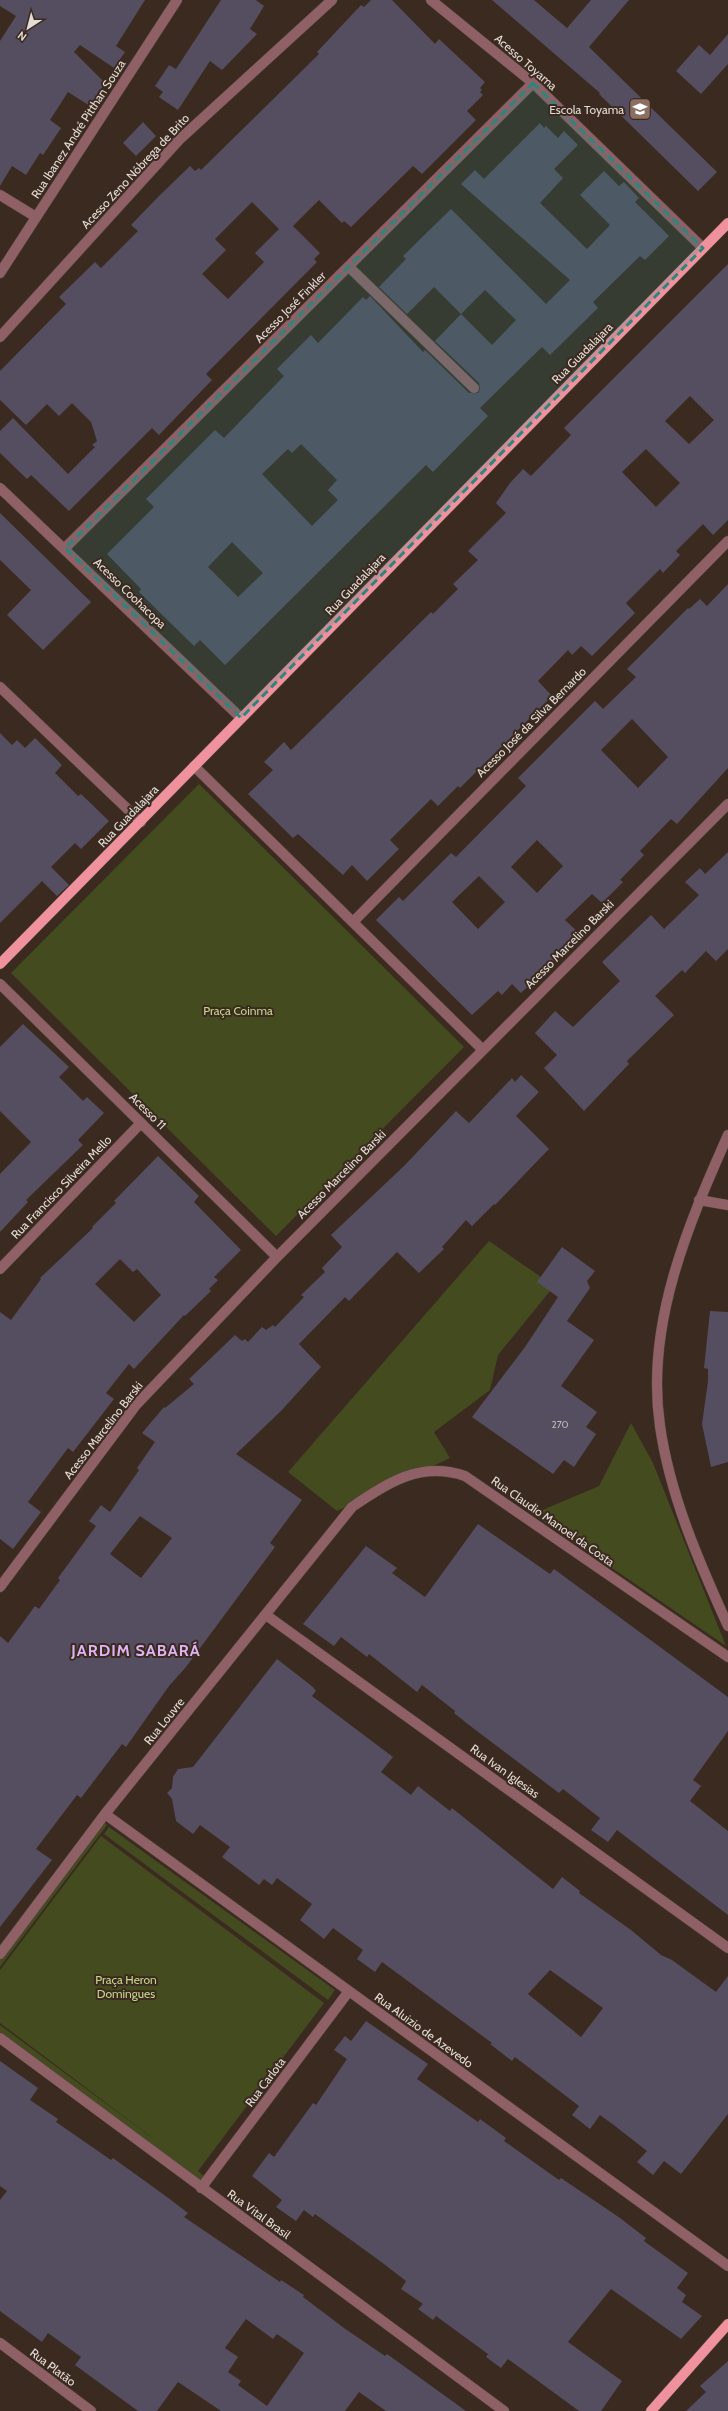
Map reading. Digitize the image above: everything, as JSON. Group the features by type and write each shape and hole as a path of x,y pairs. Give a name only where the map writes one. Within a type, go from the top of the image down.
{"main road":[{"name":"Rua Guadalajara","path":"0,964 728,223"},
{"path":"651,2411 728,2324"}],"street":[{"name":"Rua Ibanez André Pitthan Souza","path":"0,272 177,0"},
{"name":"Acesso Zeno Nóbrega de Brito","path":"0,337 180,140 332,0"},
{"name":"Acesso Toyama","path":"431,0 533,82 703,248"},
{"name":"Acesso José Finkler","path":"65,548 349,267 533,82"},
{"path":"0,195 36,217"},
{"path":"349,267 474,388"},
{"name":"Acesso Coohacopa","path":"0,488 65,548 241,718"},
{"name":"Acesso José da Silva Bernardo","path":"353,922 728,541"},
{"path":"1,690 141,822"},
{"path":"194,766 482,1050"},
{"name":"Acesso Marcelino Barski","path":"0,1587 136,1406 277,1257 728,804"},
{"name":"Acesso 11","path":"0,984 277,1257"},
{"name":"Rua Francisco Silveira Mello","path":"0,1269 141,1123"},
{"path":"728,1135 699,1200 683,1245 663,1321 658,1372 660,1425 671,1480 686,1525 728,1626"},
{"path":"699,1200 728,1205"},
{"name":"Rua Claudio Manoel da Costa","path":"352,1507 385,1484 408,1475 448,1470 465,1476 728,1657"},
{"name":"Rua Louvre","path":"0,1954 104,1814 352,1507"},
{"name":"Rua Ivan Iglesias","path":"266,1615 728,1948"},
{"name":"Rua Aluizio de Azevedo","path":"104,1814 728,2266"},
{"name":"Rua Carlota","path":"201,2188 349,1991"},
{"name":"Rua Vital Brasil","path":"0,2038 504,2411"},
{"name":"Rua Platão","path":"0,2343 91,2411"}],"highlighted area":[{"path":"533,83 703,248 241,718 65,548"}],"green space":[{"name":"Praça Coinma","path":"199,784 464,1047 276,1236 11,973"},
{"path":"489,1241 554,1286 498,1355 490,1390 434,1432 450,1458 337,1511 288,1472"},
{"path":"631,1423 653,1463 726,1646 533,1514 599,1486"},
{"path":"103,1821 107,1825 0,1967 0,1959"},
{"path":"109,1827 335,1990 328,2000 104,1834"},
{"name":"Praça Heron Domingues","path":"101,1836 324,2003 198,2171 205,2177 200,2184 0,2032 0,2025 162,2145 0,2023 0,1970"}],"building":[{"path":"0,0 145,0 116,46 125,52 114,68 80,45 74,52 105,83 90,106 68,92 50,120 61,128 43,155 40,153 26,175 12,166 0,186 0,41 16,16 0,6"},
{"path":"221,0 256,0 264,6 250,29 257,34 222,70 210,61 178,110 159,97 163,92 155,86 169,65 176,69"},
{"path":"371,0 392,0 435,44 439,39 485,82 480,88 482,90 480,92 483,95 467,111 476,120 422,174 413,166 351,227 344,221 342,223 319,200 293,226 320,253 314,259 317,262 206,374 212,380 159,435 152,428 69,511 31,475 27,479 0,453 0,431 13,418 68,474 95,447 92,445 97,441 91,422 72,403 59,416 47,404 26,425 0,400 0,371 66,304 59,297 95,262 101,268 138,231 131,225 159,196 190,166 195,171 199,168 201,170 319,54 317,52 361,5 364,7","holes":["252,202 279,229 255,253 264,262 228,299 202,274 226,250 215,239"]},
{"path":"492,0 534,0 567,28 591,0 629,0 589,47 717,172 698,191 599,94 600,93"},
{"path":"728,34 728,64 701,94 676,71 699,45 710,55"},
{"path":"143,122 156,136 136,156 123,143"},
{"path":"540,123 544,128 546,126 558,138 564,131 578,145 554,169 563,178 540,203 587,249 610,225 580,195 604,171 619,186 624,182 639,198 635,202 669,236 645,260 640,256 593,302 598,308 550,355 542,347 480,408 488,416 433,472 426,465 225,665 200,640 194,646 139,592 141,589 107,554 154,507 146,499 215,430 224,438 284,376 277,369 311,335 318,343 363,297 366,300 370,296 423,352 425,350 469,393 478,393 480,389 479,383 435,341 461,314 434,287 407,314 379,287 406,259 403,256 451,209 546,304 570,280 461,184 475,170 484,179","holes":["485,290 516,320 492,345 461,314","301,444 337,480 328,490 338,500 312,526 262,474 288,449 292,453","232,542 263,573 238,597 208,567"]},
{"path":"728,264 728,520 713,535 703,524 676,551 680,555 663,573 660,569 626,603 635,613 592,656 581,646 572,655 568,650 538,681 552,696 460,788 458,786 438,806 431,799 390,840 399,849 367,881 352,865 343,875 298,834 293,838 248,794 273,770 264,762 284,742 291,750 431,612 433,614 458,589 453,584 478,560 468,551 506,513 496,503 510,483 523,469 531,476 571,435 564,428","holes":["690,396 714,420 689,444 665,421","646,449 680,483 656,507 622,472"]},
{"path":"0,513 91,602 43,650 7,615 31,590 0,560"},
{"path":"728,584 728,768 677,824 671,819 640,851 644,855 620,880 623,882 602,903 592,894 565,920 579,933 554,956 557,959 521,993 512,984 502,995 498,991 472,1015 376,920 399,897 403,901 451,853 456,857 526,786 518,778 595,701 603,709 636,677 627,669 688,608 689,609 700,599 707,606","holes":["632,719 668,757 638,788 601,750","537,840 563,866 537,893 511,867","479,876 505,902 478,929 452,902"]},
{"path":"0,733 12,745 17,740 25,748 35,738 62,765 55,773 78,796 81,794 109,821 81,849 75,843 51,867 69,885 57,896 42,881 0,923"},
{"path":"728,852 728,949 716,961 706,951 685,973 682,970 655,996 674,1015 627,1061 629,1064 584,1111 544,1068 557,1055 535,1033 555,1011 573,1027 620,981 602,962 651,915 664,929 699,895 685,882 700,868 705,874"},
{"path":"23,1024 69,1067 59,1077 83,1101 87,1097 104,1113 78,1140 83,1145 26,1200 28,1202 0,1232 0,1174 31,1142 0,1111 0,1047"},
{"path":"521,1075 539,1092 516,1116 549,1149 495,1205 494,1204 472,1226 466,1220 442,1247 444,1249 419,1273 397,1252 349,1301 345,1297 299,1344 321,1367 281,1411 236,1454 302,1500 270,1543 275,1547 186,1667 169,1686 126,1747 122,1744 81,1798 77,1795 36,1849 52,1860 0,1927 0,1636 8,1643 35,1606 39,1609 60,1580 58,1578 96,1526 89,1521 101,1505 110,1512 139,1470 137,1468 155,1442 142,1433 164,1407 165,1408 194,1384 189,1379 235,1335 242,1341 245,1339 248,1342 262,1327 266,1330 273,1325 275,1327 304,1297 301,1295 325,1272 322,1268 342,1247 331,1235 405,1165 456,1111 469,1123 512,1078 515,1082","holes":["140,1516 172,1538 141,1578 110,1554"]},
{"path":"158,1156 199,1196 194,1202 241,1250 214,1277 218,1280 209,1289 211,1291 185,1316 184,1315 134,1369 129,1364 106,1393 114,1399 73,1452 68,1448 28,1502 41,1512 13,1549 0,1539 0,1312 11,1320 41,1279 40,1278 93,1228 92,1227 116,1203 114,1201","holes":["120,1259 133,1272 137,1269 161,1295 134,1322 95,1284"]},
{"path":"562,1247 595,1271 587,1281 590,1288 567,1321 594,1340 561,1386 597,1412 586,1427 596,1434 574,1467 564,1460 553,1474 472,1417 525,1347 558,1297 537,1282"},
{"path":"710,1311 728,1312 728,1462 711,1467 702,1424 708,1381 708,1369 704,1368"},
{"path":"478,1524 550,1574 554,1569 728,1697 728,1731 693,1780 701,1786 690,1801 728,1831 728,1915 617,1830 608,1842 591,1830 600,1818 563,1789 559,1793 469,1725 454,1713 455,1711 422,1685 417,1692 369,1654 367,1657 341,1637 334,1646 303,1624 366,1546 397,1568 392,1573 425,1597"},
{"path":"277,1659 313,1687 316,1691 312,1696 393,1757 381,1772 411,1795 418,1786 450,1811 452,1808 553,1889 562,1877 580,1891 579,1893 631,1930 661,1955 672,1960 716,1992 728,1976 728,2114 681,2174 664,2161 653,2175 637,2162 647,2151 615,2126 600,2115 590,2129 572,2115 579,2106 515,2057 512,2061 490,2044 492,2043 382,1962 375,1972 357,1959 363,1950 333,1928 324,1939 300,1920 312,1904 277,1878 272,1885 264,1879 259,1885 222,1857 230,1847 200,1825 193,1834 176,1821 172,1799 167,1793 172,1788 173,1777 178,1769 193,1767","holes":["550,1970 603,2008 581,2037 528,1994"]},
{"path":"366,2021 428,2064 417,2079 478,2122 480,2119 506,2138 504,2141 559,2180 561,2178 620,2218 646,2238 644,2241 688,2273 677,2288 686,2295 682,2302 702,2316 681,2339 611,2289 568,2342 622,2381 601,2411 579,2411 508,2359 501,2368 486,2357 488,2354 436,2316 433,2320 418,2309 423,2304 401,2289 406,2281 315,2214 313,2217 304,2210 296,2221 276,2207 282,2200 252,2176 269,2153 274,2157 313,2103 316,2105 347,2059 334,2050 345,2036 351,2041"},
{"path":"0,2061 38,2088 30,2100 58,2119 56,2122 111,2160 113,2158 167,2197 188,2213 184,2217 280,2282 281,2280 304,2295 303,2297 344,2328 385,2356 387,2354 466,2411 386,2411 359,2392 345,2411 221,2411 178,2382 157,2411 138,2411 75,2365 81,2357 48,2333 42,2342 0,2311 0,2200 7,2191 0,2186","holes":["246,2319 273,2339 277,2334 304,2353 267,2406 238,2385 241,2381 228,2372 238,2357 225,2348"]},
{"path":"728,2361 728,2411 686,2411 706,2392 700,2386"}],"place":[{"name":"Escola Toyama","path":"640,109"}],"district":[{"name":"JARDIM SABARÁ","path":"136,1650"}]}
